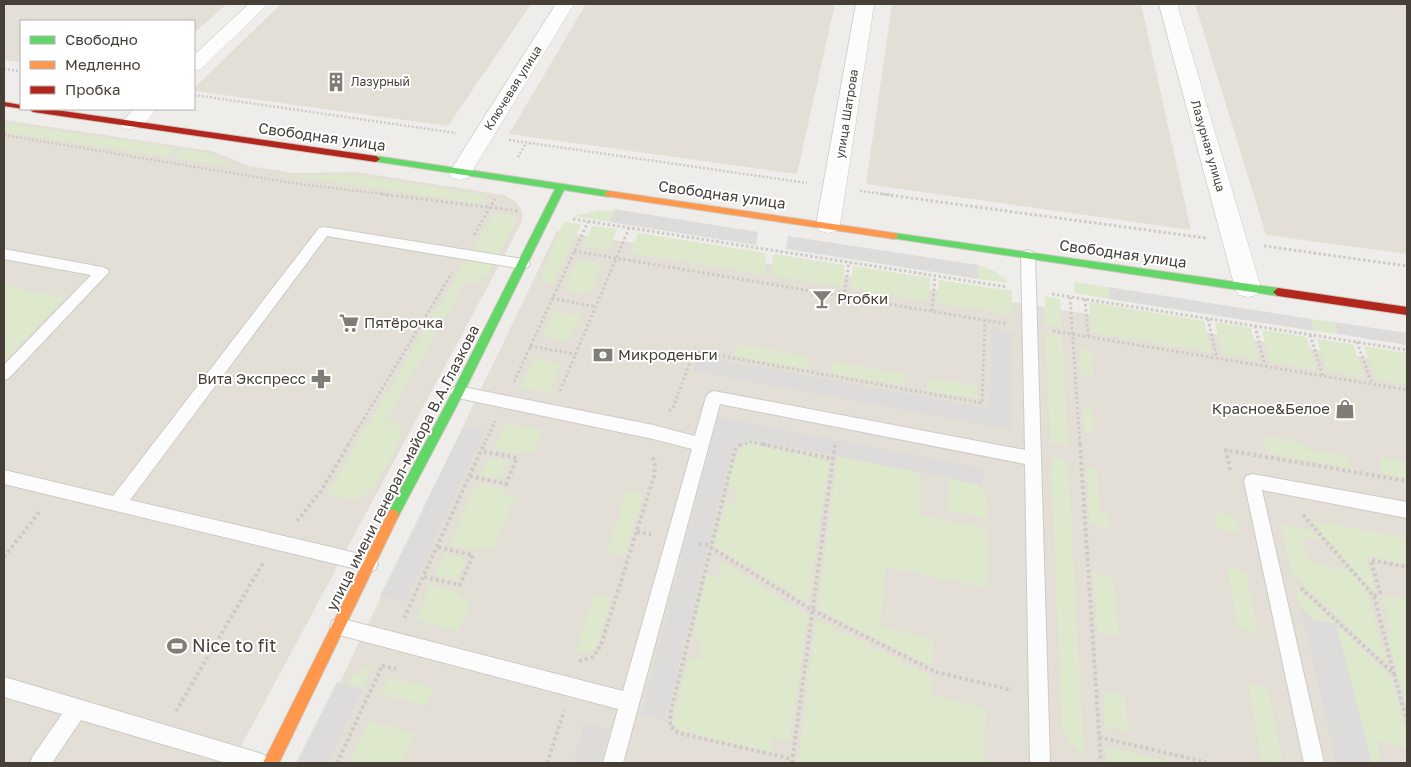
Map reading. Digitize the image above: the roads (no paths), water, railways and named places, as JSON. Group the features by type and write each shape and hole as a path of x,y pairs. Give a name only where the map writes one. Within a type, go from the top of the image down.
{"main road":[{"path":"4,104 20,107"},
{"name":"Свободная улица","path":"39,110 1407,311"},
{"name":"улица имени генерал-майора В.А.Глазкова","path":"271,763 369,564 561,186"}],"street":[{"path":"195,64 260,4"},
{"name":"Ключевая улица","path":"460,173 565,4"},
{"name":"улица Шатрова","path":"828,225 865,4"},
{"name":"Лазурная улица","path":"1168,4 1248,288"},
{"path":"130,124 145,110"}],"lane":[{"path":"117,504 324,231 523,264"},
{"path":"4,254 102,272 4,374"},
{"path":"1028,255 1040,763"},
{"path":"458,392 504,403 653,432 700,444"},
{"path":"613,763 714,397 1034,459"},
{"path":"4,477 369,564"},
{"path":"1314,763 1252,481 1407,510"},
{"path":"339,627 630,702"},
{"path":"4,687 259,763"},
{"path":"40,763 77,709"}],"place":[{"name":"Лазурный","path":"336,82"},
{"name":"Proбки","path":"822,299"},
{"name":"Пятёрочка","path":"349,323"},
{"name":"Микроденьги","path":"603,355"},
{"name":"Вита Экспресс","path":"321,379"},
{"name":"Красное&Белое","path":"1345,409"},
{"name":"Nice to fit","path":"177,646"}]}
